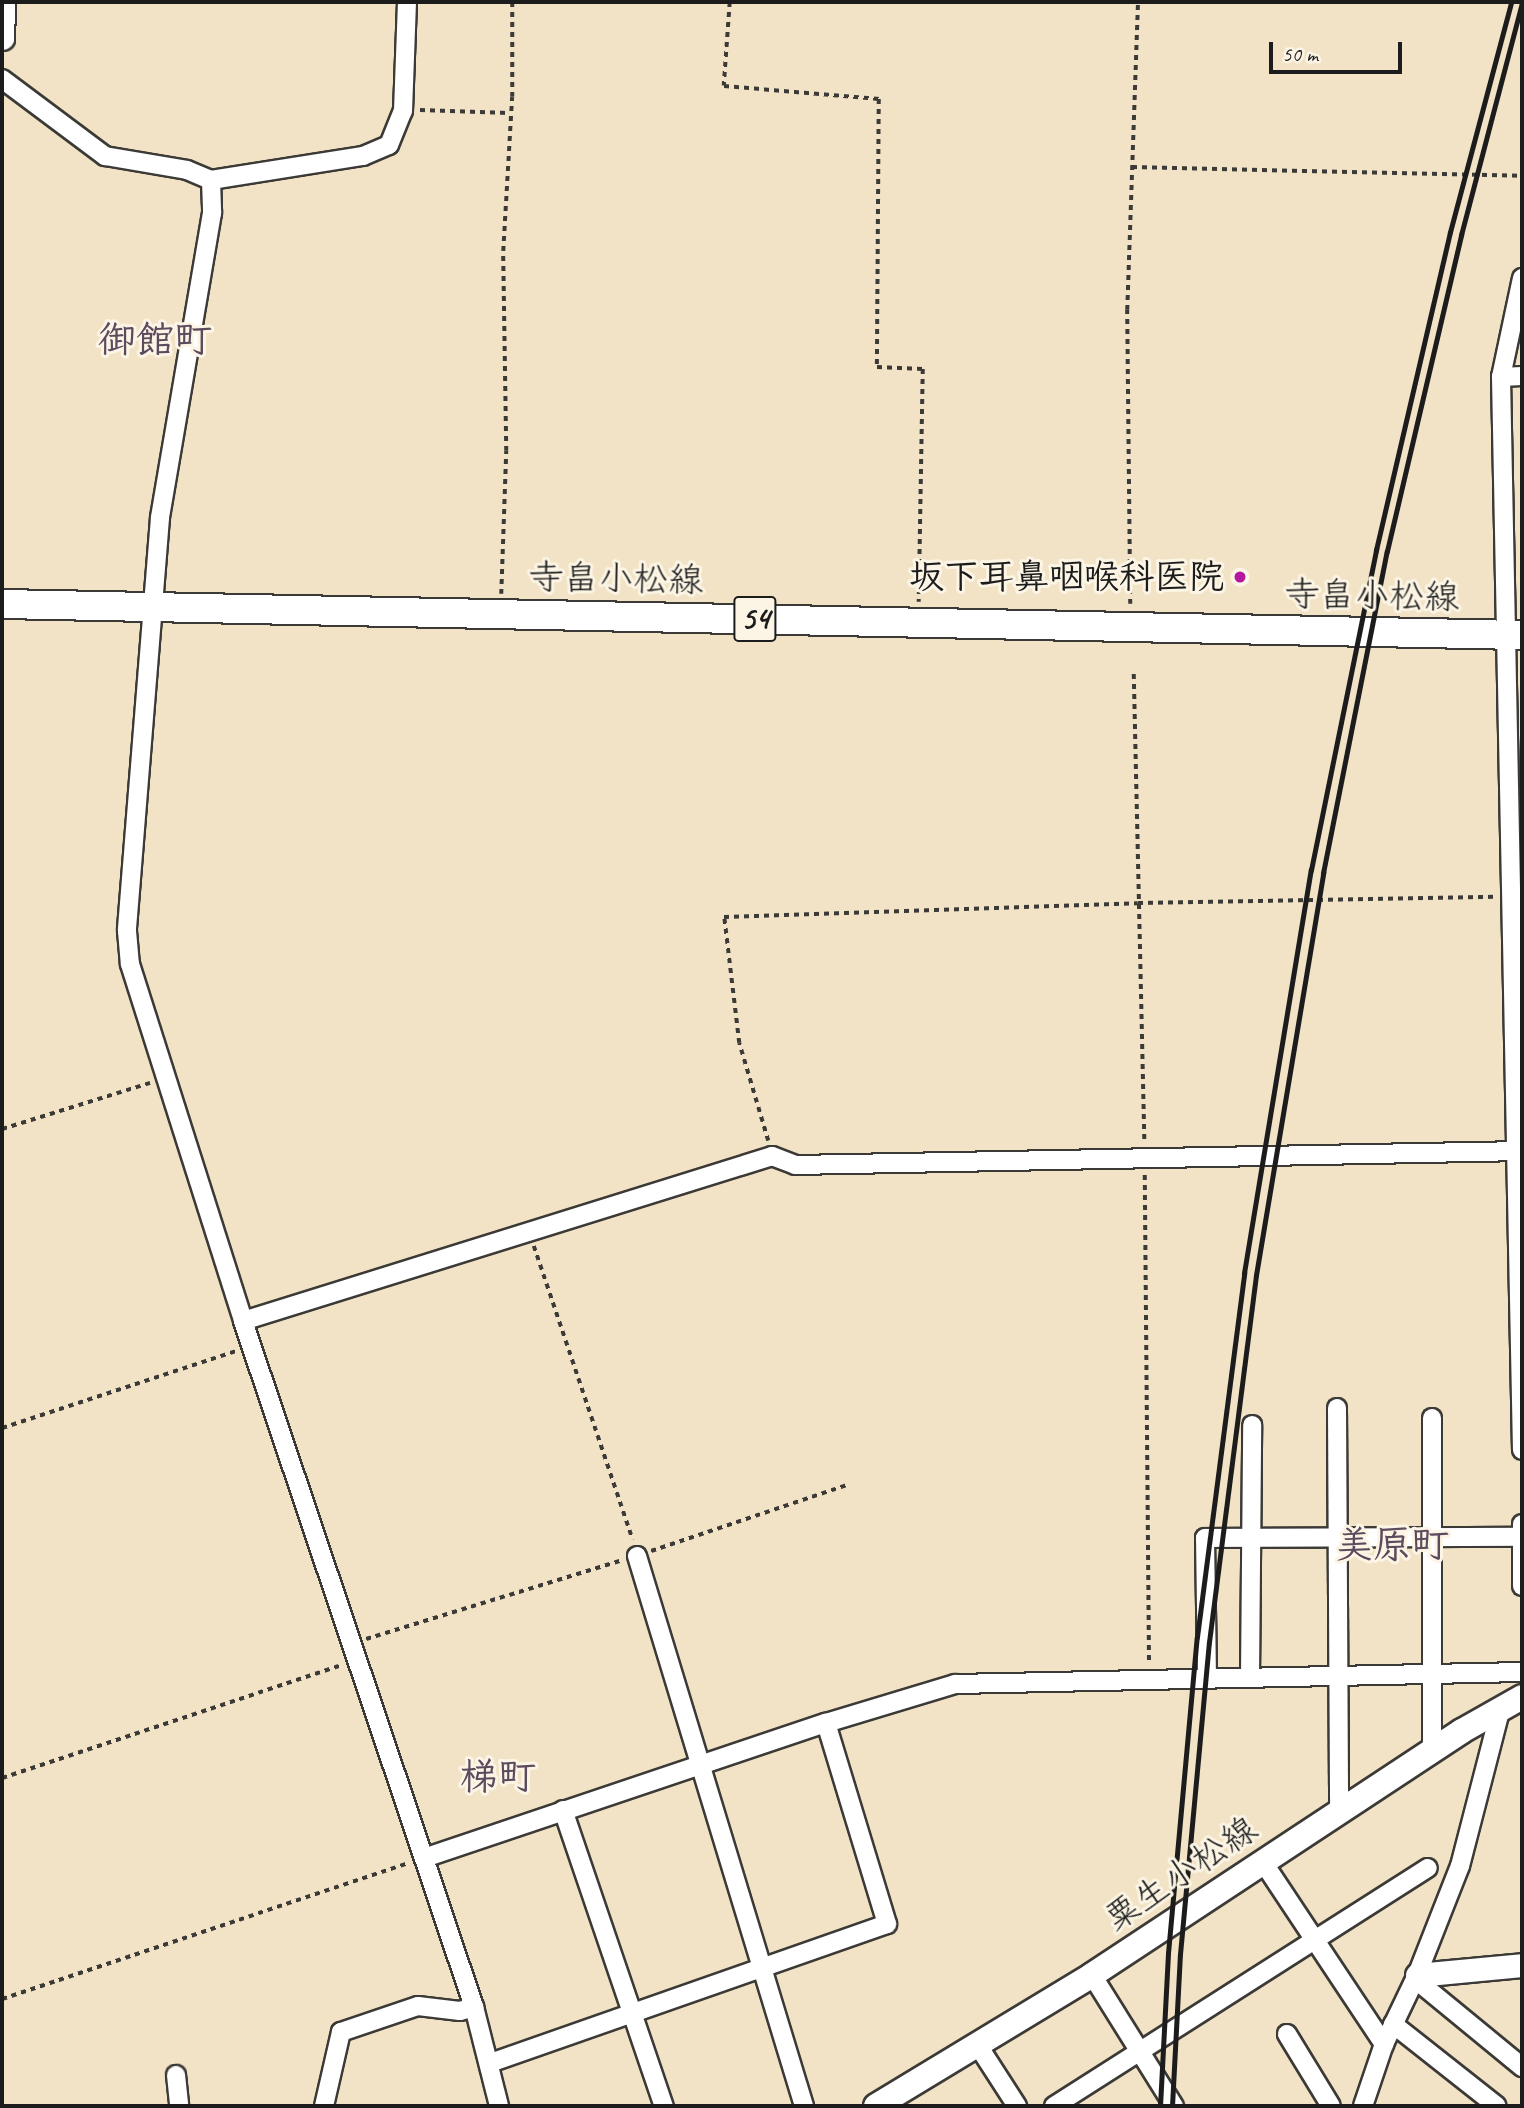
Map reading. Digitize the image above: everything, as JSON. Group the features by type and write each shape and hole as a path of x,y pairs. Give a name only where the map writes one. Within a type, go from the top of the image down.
{"main road":[{"name":"寺畠小松線","path":"2,604 154,610 500,614 1516,635"},
{"name":"粟生小松線","path":"876,2106 1092,1975 1432,1750 1522,1697"}],"street":[{"path":"2,38 3,2"},
{"path":"2,79 105,156 187,170 211,180 363,156 389,145 403,111 407,2"},
{"path":"211,180 212,213 160,517 127,931 130,964 243,1321 474,2007 499,2106"},
{"path":"1522,278 1501,377 1516,635 1515,897 1522,1450"},
{"path":"1501,377 1522,376"},
{"path":"243,1321 530,1235 772,1156 795,1165 1520,1151"},
{"path":"1337,1408 1339,1812"},
{"path":"1432,1418 1432,1750"},
{"path":"1250,1678 1252,1425"},
{"path":"1522,1524 1522,1586"},
{"path":"1208,1679 1205,1538 1522,1537"},
{"path":"638,1556 697,1764 804,2106"},
{"path":"424,1858 697,1764 955,1684 1522,1672"},
{"path":"1363,2106 1384,2044 1416,1977 1460,1866 1500,1712"},
{"path":"490,2063 633,2010 887,1924 826,1723"},
{"path":"563,1810 664,2106"},
{"path":"1264,1862 1384,2044"},
{"path":"1054,2106 1316,1943 1428,1868"},
{"path":"1416,1977 1522,1965"},
{"path":"1092,1975 1174,2106"},
{"path":"1416,1977 1522,2067"},
{"path":"324,2106 341,2032 418,2006 460,2011 474,2007"},
{"path":"1394,2024 1497,2106"},
{"path":"1287,2034 1331,2106"},
{"path":"977,2044 1017,2106"},
{"path":"176,2075 180,2106"}],"path":[{"path":"500,614 512,2"},
{"path":"730,2 724,86 879,99 877,368 923,369 918,622"},
{"path":"1130,627 1127,310 1138,2"},
{"path":"403,111 509,113"},
{"path":"1132,167 1522,176"},
{"path":"772,1156 739,1043 724,917 1138,903 1515,897"},
{"path":"2,1129 167,1077"},
{"path":"530,1235 638,1556"},
{"path":"2,1428 252,1345"},
{"path":"2,1779 354,1652 847,1485"},
{"path":"2,1999 424,1858"}],"railway":[{"path":"1160,2106 1168,1953 1197,1637 1244,1273 1311,870 1376,550 1450,232 1511,2"},
{"path":"1172,2106 1180,1954 1209,1642 1256,1275 1323,873 1387,551 1461,235 1522,2"}],"place":[{"name":"坂下耳鼻咽喉科医院","path":"1240,577"}],"district":[{"name":"御館町","path":"155,340"},
{"name":"美原町","path":"1392,1545"},
{"name":"梯町","path":"498,1777"}]}
